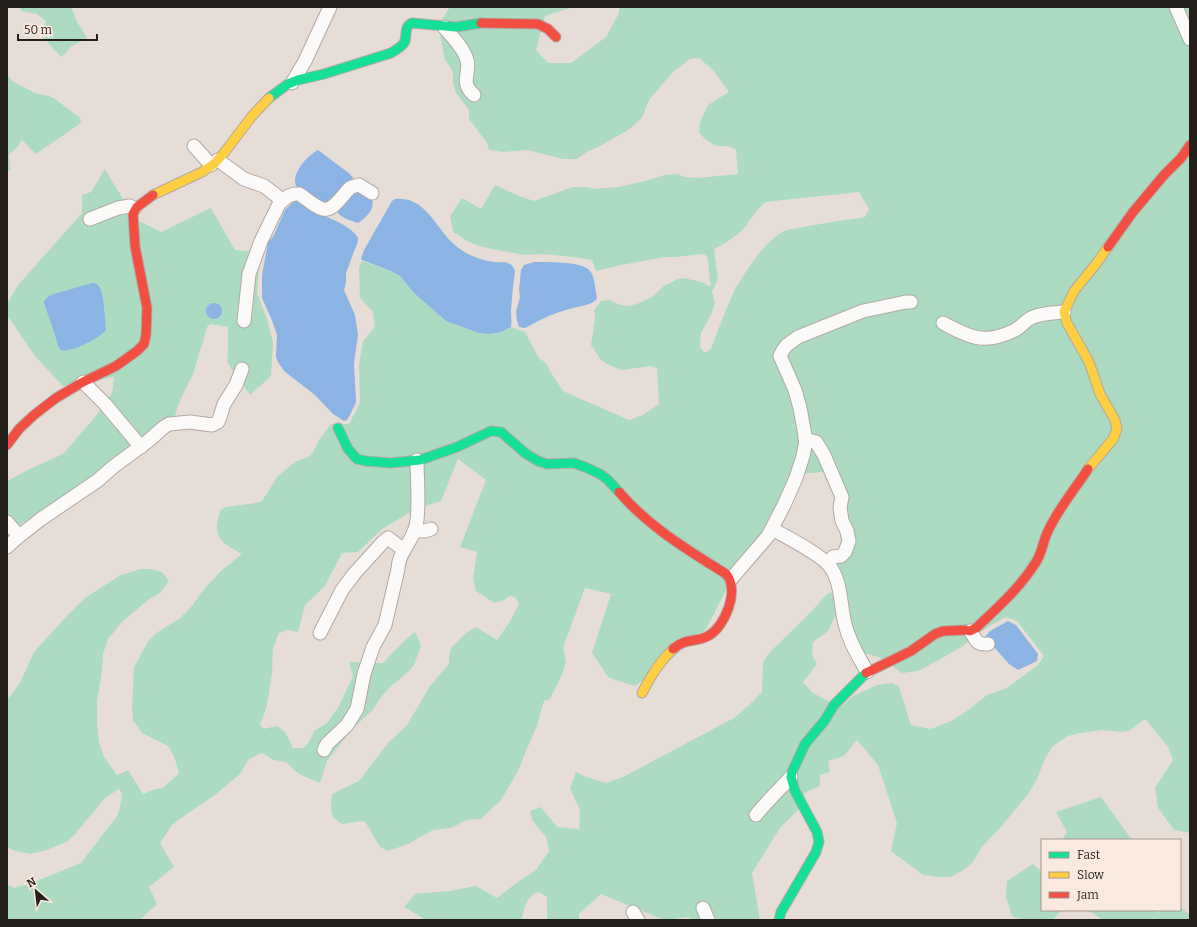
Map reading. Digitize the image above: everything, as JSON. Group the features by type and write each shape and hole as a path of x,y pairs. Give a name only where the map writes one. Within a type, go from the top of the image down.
{"street":[{"path":"292,83 305,61 330,7"},
{"path":"1176,7 1190,39"},
{"path":"7,445 34,415 56,398 83,382 116,366 137,352 144,344 146,339 147,308 135,246 134,209 151,196 197,174 215,163 260,108 277,91 292,83 386,55 396,50 405,40 407,27 412,23 444,27 456,27 477,23 538,24 548,28 556,37"},
{"path":"444,27 463,50 467,59 468,66 466,84 469,91 474,95"},
{"path":"779,920 781,912 816,852 819,842 817,832 795,791 791,777 806,744 825,720 834,705 868,672 911,651 935,634 944,631 970,631 976,628 1017,589 1037,561 1047,532 1054,519 1094,461 1113,439 1117,429 1115,420 1100,394 1089,362 1068,323 1064,312 1065,308 1068,301 1086,275 1096,264 1133,212 1164,175 1181,158 1190,145"},
{"path":"194,146 215,163 244,180 264,186 282,200"},
{"path":"244,321 249,274 261,241 282,200 295,193 322,209 327,210 354,186 359,185 372,193"},
{"path":"90,219 118,208 130,206 134,209"},
{"path":"731,579 746,560 759,547 772,529 796,478 803,456 805,439 800,408 795,390 780,356 782,350 798,337 863,311 911,302"},
{"path":"943,323 966,336 988,338 1001,336 1015,331 1028,319 1035,316 1064,312"},
{"path":"7,547 57,507 97,481 113,467 141,447 160,429 169,424 190,422 212,425 218,422 224,404 236,385 242,369"},
{"path":"83,382 105,404 141,447"},
{"path":"338,428 348,449 357,459 390,463 417,460 436,455 491,431 501,432 525,453 538,461 547,464 574,463 600,474 608,480 629,504 667,536 726,574 731,579 732,589 727,610 722,621 710,635 702,638 682,641 673,648 662,660 642,693"},
{"path":"805,439 816,442 827,462 842,497 840,507 842,521 847,531 849,541 845,552 841,556 834,558 828,564"},
{"path":"324,750 327,744 347,725 357,709 364,674 373,647 385,625 398,569 398,562 414,532 416,522 417,460"},
{"path":"7,522 19,536"},
{"path":"414,532 431,529"},
{"path":"772,529 808,550 828,564 835,574 842,611 850,639 868,672"},
{"path":"320,633 342,590 354,574 383,542 388,538 404,550"},
{"path":"970,631 977,642 981,644 988,644"},
{"path":"756,815 766,802 791,777"},
{"path":"703,908 708,920"}],"green space":[{"path":"20,7 71,7 76,20 87,38 72,46 61,57 40,34 46,21 37,14 21,11"},
{"path":"450,7 573,7 545,16 536,50 548,63 571,63 606,37 619,13 619,7 1190,7 1190,833 1174,830 1158,808 1155,788 1173,760 1168,747 1145,719 1129,731 1122,732 1103,730 1080,733 1068,736 1060,741 1052,747 1029,793 982,847 973,862 965,869 951,877 923,875 891,851 897,823 878,765 857,740 844,756 828,761 830,772 820,775 820,786 804,793 805,803 780,828 752,873 760,920 689,920 689,917 664,920 601,894 579,914 579,920 547,920 547,897 539,892 531,896 529,899 521,920 426,920 404,907 415,894 449,891 476,886 497,898 536,870 549,851 546,837 532,820 530,811 541,807 557,827 579,829 580,810 570,788 576,772 586,777 606,783 623,777 734,718 762,692 763,662 770,652 827,594 832,592 837,613 828,631 813,642 812,655 817,664 803,682 813,693 840,707 855,695 877,685 893,683 899,687 911,725 931,729 951,721 967,711 987,695 1007,688 1038,665 1044,656 1017,621 1006,617 981,631 963,646 918,671 902,673 879,657 858,652 833,563 842,547 836,509 839,485 823,472 790,475 768,525 735,573 706,629 656,672 635,686 609,678 592,653 611,594 585,588 563,648 566,662 562,675 550,699 544,701 537,726 518,771 501,800 481,819 467,820 451,828 433,830 408,844 388,851 380,847 366,823 362,821 342,824 334,818 331,811 332,794 359,781 388,743 407,725 430,686 449,664 451,648 466,633 476,627 497,640 509,623 519,604 515,597 510,596 504,600 494,603 476,591 473,579 477,552 460,547 486,480 458,459 441,501 416,509 382,529 358,552 342,553 325,586 305,605 298,632 287,630 279,633 273,649 272,673 267,705 260,723 263,729 277,726 285,732 293,748 303,748 309,742 314,731 327,723 339,706 353,676 349,662 383,663 415,632 421,646 414,665 410,670 389,688 373,710 354,727 327,761 320,783 299,774 286,762 274,760 262,753 249,759 240,774 215,795 172,825 160,843 174,867 149,887 157,904 140,920 7,920 7,884 14,888 32,883 81,863 117,816 120,808 122,793 119,789 105,798 68,841 47,850 30,854 12,850 7,846 7,700 20,683 34,652 85,598 119,576 140,569 150,569 162,572 169,581 160,593 148,600 122,622 108,639 103,654 97,701 97,724 99,742 104,757 117,775 128,770 143,794 155,789 163,788 179,773 174,756 168,746 142,733 133,720 132,709 134,667 149,640 158,632 179,619 222,570 242,554 226,545 218,535 217,525 220,511 225,507 262,501 277,477 297,461 310,456 319,440 331,424 349,424 360,403 359,365 363,341 375,327 373,312 360,298 359,267 362,261 391,271 400,276 414,293 446,321 479,333 489,334 511,327 525,332 539,358 546,363 563,391 629,420 643,415 659,404 657,368 651,366 622,370 601,360 591,345 595,319 594,310 601,301 610,300 617,304 628,306 637,304 653,296 665,285 678,279 683,278 702,282 708,286 711,285 707,256 704,254 666,257 596,271 592,260 542,254 524,255 482,247 469,242 453,232 450,216 462,198 481,209 495,185 534,201 573,187 587,187 594,189 618,187 665,175 677,174 685,177 698,178 738,174 736,150 731,147 711,143 699,132 700,122 708,105 729,92 714,71 699,58 690,59 672,73 649,100 642,118 628,130 585,153 577,159 563,159 527,150 503,152 489,150 487,143 469,119 469,110 456,93 451,68 445,60 440,35 440,22","holes":["859,192 869,209 865,217 786,230 776,236 767,244 753,261 735,289 711,349 705,353 700,347 701,333 711,315 715,303 712,292 718,279 714,249 742,231 765,202"]},
{"path":"7,74 12,81 35,93 55,99 80,118 81,123 36,154 22,140 15,150 9,154 10,170 7,172"},
{"path":"105,169 135,219 161,232 211,208 235,250 260,252 257,293 267,319 273,343 271,376 250,395 227,362 228,327 211,324 207,327 193,374 176,411 175,420 15,528 7,538 7,481 63,454 96,416 112,393 114,377 63,386 35,356 7,315 7,303 19,284 82,213 82,195 91,192"},
{"path":"1101,797 1131,839 1063,839 1067,832 1056,812"},
{"path":"1033,864 1041,870 1041,911 1060,911 1053,920 1020,919 1012,916 1006,897 1007,881"},
{"path":"1181,908 1190,915 1190,920 1101,920 1090,911 1156,911 1159,913 1161,911 1181,911"}],"water":[{"path":"318,150 350,174 353,178 351,182 326,206 296,186 295,181 301,165 309,156"},
{"path":"354,190 371,198 373,206 369,214 358,223 342,217 336,210"},
{"path":"395,199 406,199 416,203 424,209 452,242 464,252 481,259 506,263 513,266 515,271 511,327 501,332 489,334 479,333 446,321 414,293 400,276 361,259 364,250 392,201"},
{"path":"295,200 298,200 347,227 358,238 346,273 344,290 355,315 358,335 354,363 356,402 347,420 344,421 333,414 315,395 284,371 278,362 276,357 277,335 262,298 262,275 268,243 274,235 285,210"},
{"path":"534,262 574,264 588,268 593,278 597,297 596,300 586,305 555,314 525,328 519,327 516,311 520,297 519,290 521,270 524,265"},
{"path":"92,283 98,285 101,291 106,330 98,337 85,344 71,349 61,350 58,346 44,301 49,296 54,294"},
{"path":"211,303 217,303 222,308 220,317 217,319 211,319 206,314 206,308"},
{"path":"1008,621 1016,625 1038,654 1037,661 1018,670 1009,664 985,637 990,631"}],"traffic: fast":[{"path":"269,98 288,84 298,80 324,74 391,53 404,43 407,29 412,23 456,27 481,23"},
{"path":"338,428 348,449 357,459 390,463 420,460 457,447 491,431 501,432 525,453 538,461 547,464 574,463 585,467 600,474 619,492"},
{"path":"779,920 781,912 816,852 819,842 817,832 795,791 791,777 792,772 805,744 825,720 834,705 866,673"}],"traffic: slow":[{"path":"153,195 202,172 214,164 252,116 269,98"},
{"path":"1088,469 1113,439 1117,429 1115,420 1100,394 1089,362 1067,323 1064,312 1074,291 1108,247"},
{"path":"642,693 648,681 673,649"}],"traffic: jam":[{"path":"481,23 538,24 548,29 556,37"},
{"path":"1108,247 1133,212 1164,175 1181,158 1190,145"},
{"path":"7,445 19,429 56,398 83,382 116,366 144,344 146,335 147,308 135,246 133,214 137,207 153,195"},
{"path":"866,673 911,651 935,634 943,631 970,631 976,628 1008,597 1030,571 1038,558 1052,523 1088,469"},
{"path":"619,492 656,527 683,547 726,574 730,581 731,598 729,608 720,625 708,636 687,641 673,649"}]}
